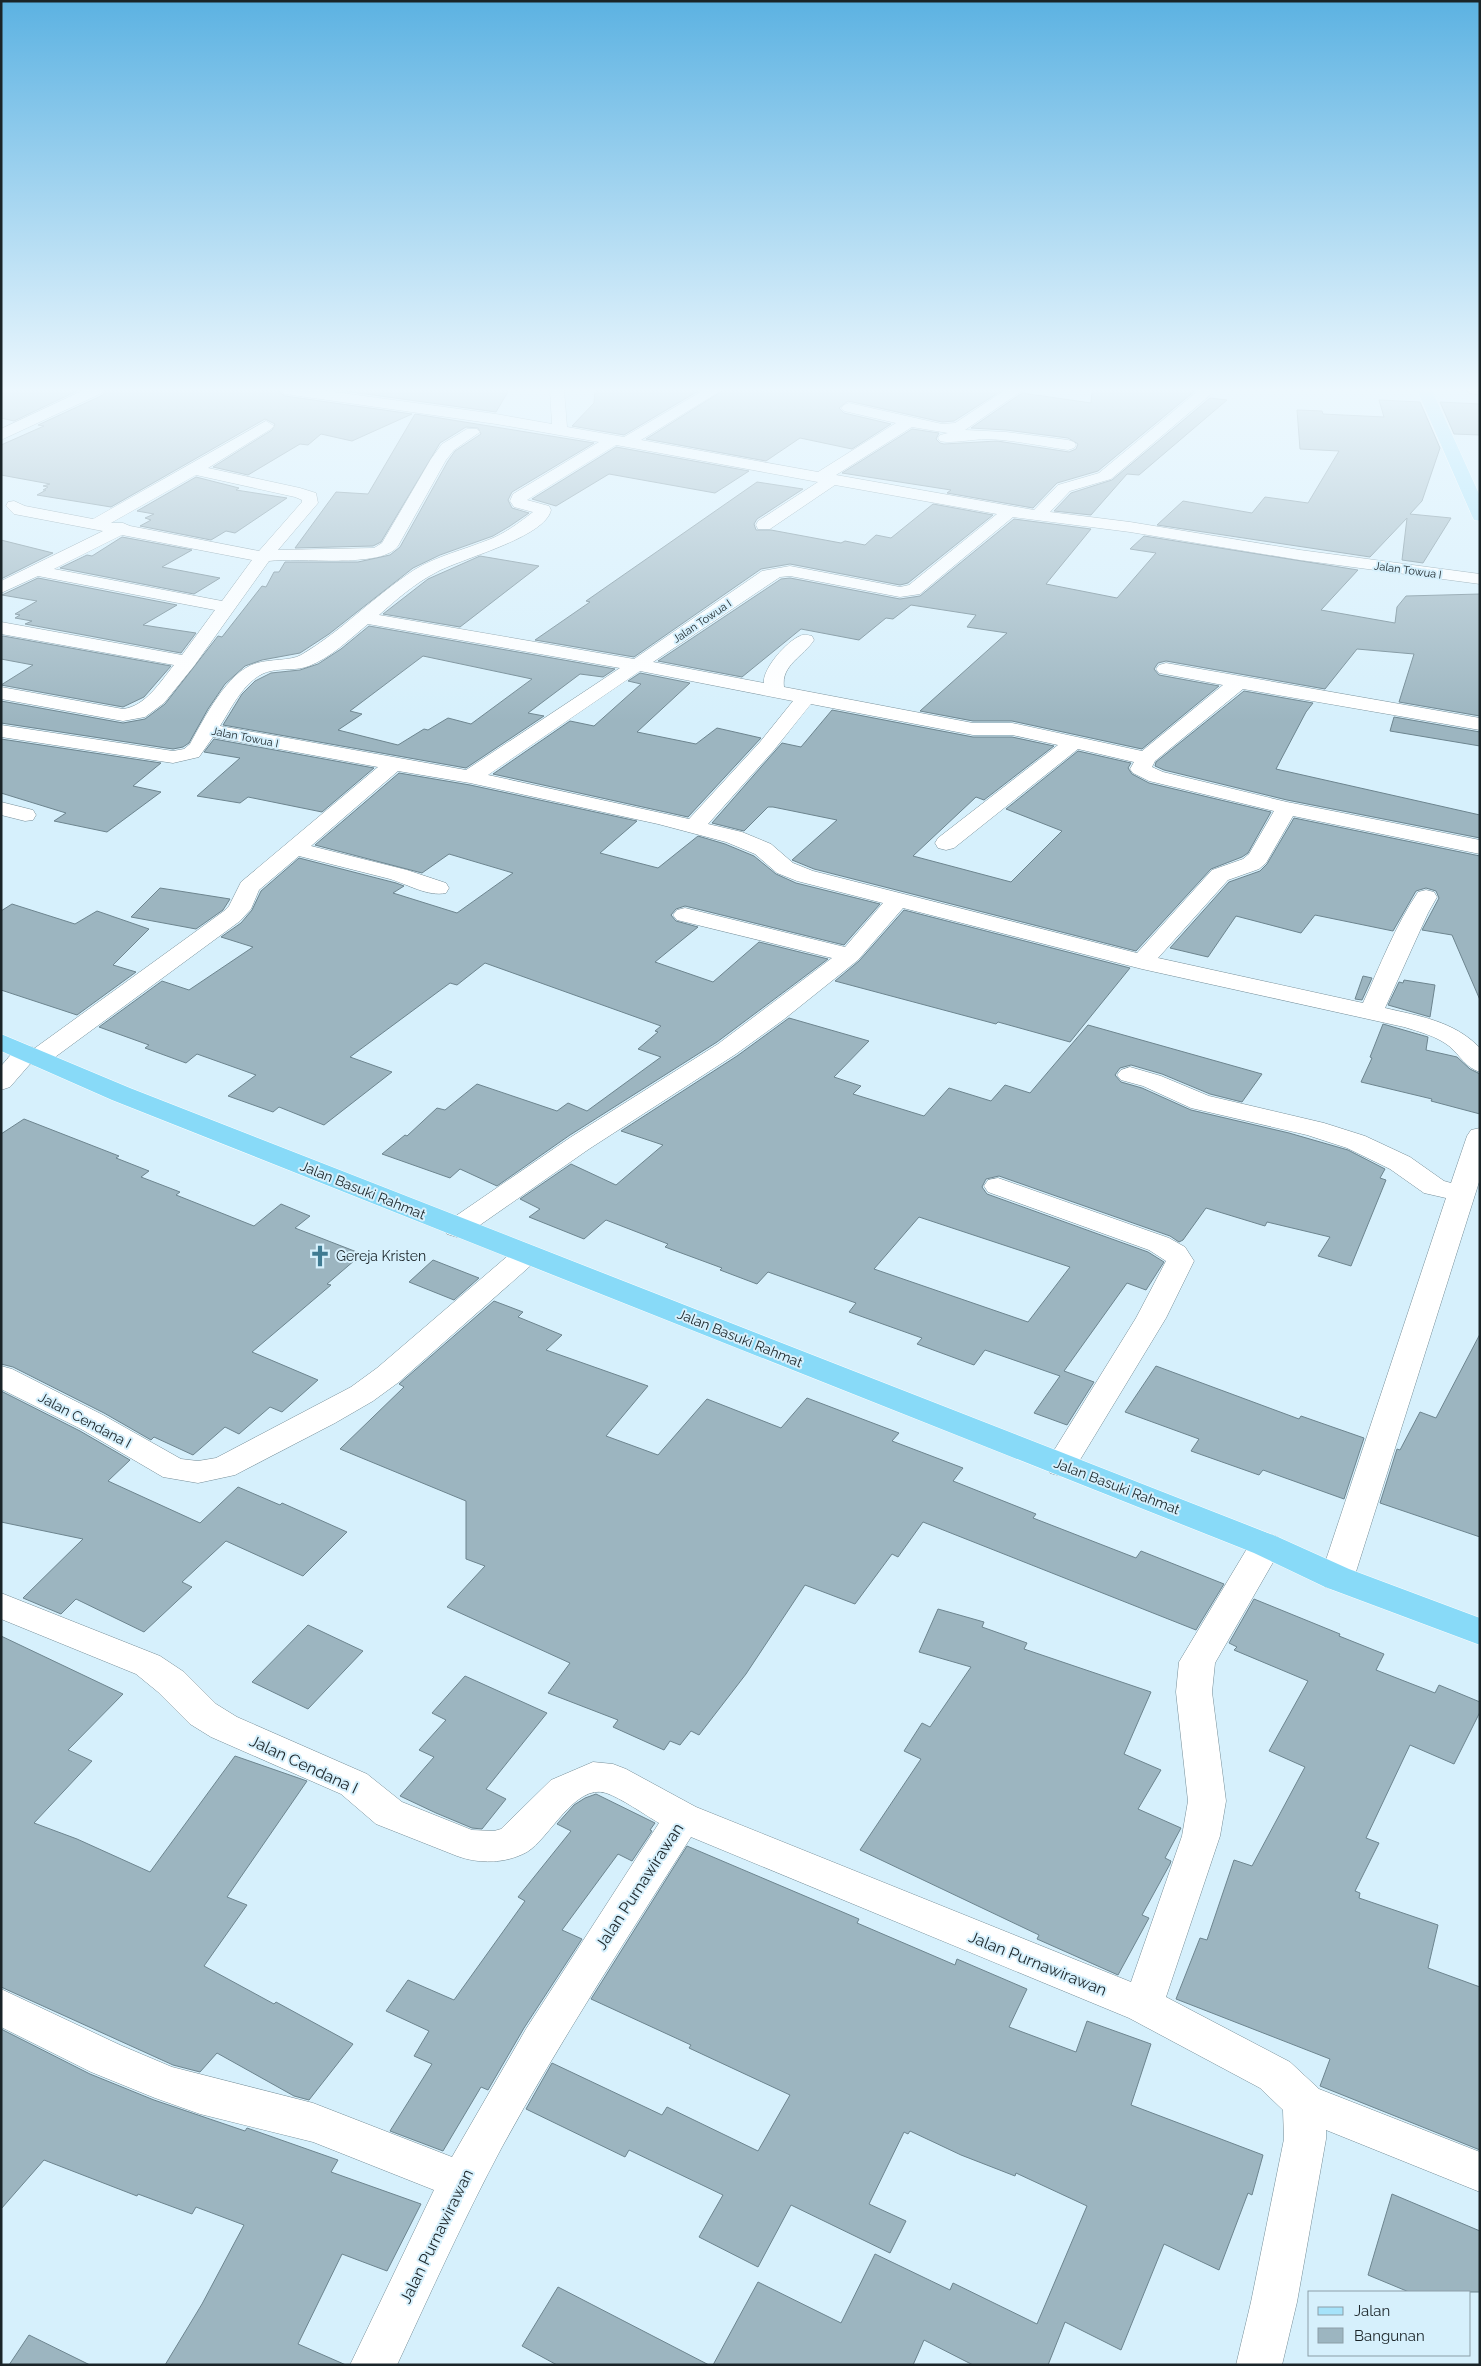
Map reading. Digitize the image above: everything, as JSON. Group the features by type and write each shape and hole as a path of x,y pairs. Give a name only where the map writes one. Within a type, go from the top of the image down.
{"highway":[{"name":"Jalan Basuki Rahmat","path":"22,1051 121,1094 457,1228 1061,1464 1266,1545 1337,1578 1480,1632"}],"main road":[{"path":"1474,500 1480,516"}],"street":[{"path":"1,588 38,571 149,500"},
{"path":"1,693 123,715 148,707 157,699 227,607 273,553 310,500"},
{"path":"8,505 20,510 60,515 273,553 368,555 385,550 390,546 417,500"},
{"name":"Jalan Towua I","path":"518,500 520,503 543,510 539,516 505,539 431,568 400,588 366,618 301,663 271,665 246,675 207,730 470,778 694,826 752,843 763,849 785,868 805,876 1142,962 1371,1012 1448,1033 1469,1050 1480,1064"},
{"path":"764,524 796,500"},
{"name":"Jalan Towua I","path":"951,500 1038,516 1130,527 1300,555 1480,579"},
{"path":"1038,516 1052,500"},
{"name":"Jalan Towua I","path":"470,778 768,575 790,571 900,592 914,590 1010,511"},
{"path":"38,571 227,607"},
{"path":"366,618 638,665 973,729 1012,729 1146,758"},
{"path":"1,628 187,662"},
{"path":"775,692 773,677 780,664 805,640"},
{"path":"1166,669 1480,724"},
{"path":"1239,682 1146,758 1140,769 1150,775 1288,808 1480,847"},
{"path":"694,826 767,746 806,698"},
{"path":"1,731 173,757 195,752 207,730"},
{"path":"946,843 1073,743"},
{"path":"1,1082 22,1051 232,916 239,909 249,887 292,848 394,764"},
{"path":"1,808 25,815"},
{"path":"1142,962 1220,875 1251,864 1258,858 1288,808"},
{"path":"292,848 399,875 438,888"},
{"path":"1371,1012 1416,913 1426,896"},
{"path":"457,1228 580,1143 727,1049 850,955 898,900"},
{"path":"685,915 850,955"},
{"path":"1130,1074 1152,1081 1200,1102 1315,1129 1356,1142 1400,1164 1434,1187 1461,1194"},
{"path":"1337,1578 1480,1136"},
{"path":"998,1186 1159,1244 1176,1253 1180,1261 1151,1318 1061,1464"},
{"name":"Jalan Cendana I","path":"1,1376 92,1422 174,1469 198,1472 224,1467 339,1408 388,1375 527,1254"},
{"path":"1143,2006 1201,1836 1207,1801 1194,1692 1197,1662 1266,1545"},
{"name":"Jalan Cendana I","path":"1,1605 148,1665 171,1682 203,1714 224,1727 354,1784 379,1802 389,1813 470,1845 494,1847 514,1841 564,1790 592,1777 613,1779 683,1818"},
{"name":"Jalan Purnawirawan","path":"373,2365 461,2181 562,2008 683,1818 1143,2006 1275,2075 1304,2102"},
{"path":"1,2007 125,2068 168,2085 292,2117 338,2132 461,2181"},
{"path":"1259,2365 1274,2302 1305,2139 1304,2102 1480,2172"}],"building":[{"path":"70,500 123,500 111,507"},
{"path":"155,500 283,500 235,533 226,531 211,540 140,526 151,520 145,518 154,514 137,511"},
{"path":"330,500 406,500 381,542 373,546 295,548"},
{"path":"426,500 508,500 512,508 529,513 493,536 440,555 413,568 329,634 300,653 262,660 245,666 225,684 189,743 183,747 173,749 1,723 1,701 123,723 145,719 165,704 218,636 222,637 262,586 266,587 274,572 279,572 285,562 358,562 390,555 400,547"},
{"path":"537,500 565,500 556,506"},
{"path":"731,500 785,500 757,519 754,524 756,530 771,530 841,543 845,541 865,545 876,535 891,538 933,504 993,515 908,583 900,585 790,564 761,569 634,657 535,640 590,602 586,601"},
{"path":"990,500 1040,500 1033,508"},
{"path":"1064,500 1104,500 1091,515 1054,511"},
{"path":"1262,500 1289,500 1308,503 1310,500 1422,500 1410,514 1451,518 1423,563 1402,560 1407,518 1370,557 1157,525 1183,501 1252,513"},
{"path":"1014,519 1091,529 1046,584 1117,598 1156,553 1130,549 1144,536 1358,570 1321,610 1395,623 1397,607 1406,596 1480,594 1480,716 1399,702 1414,654 1357,649 1325,689 1166,661 1158,663 1154,669 1159,675 1219,686 1142,749 1012,721 973,721 920,711 1007,633 967,627 976,615 911,605 893,619 886,618 859,640 801,629 742,677 658,661 781,579 790,578 900,599 920,596"},
{"path":"122,537 192,550 162,567 220,578 194,594 60,568 87,555 92,556"},
{"path":"1,540 53,553 1,579"},
{"path":"480,556 539,566 460,627 383,614 428,579"},
{"path":"38,578 177,605 143,625 196,633 181,653 25,624 32,621 15,618 20,615 15,614 37,601 2,595"},
{"path":"369,626 615,669 603,677 580,674 528,713 544,716 466,768 223,725 242,694 255,681 271,673 300,670 318,664 341,649","holes":["423,656 532,679 471,724 448,718 428,730 424,729 398,745 338,730 362,714 350,711"]},
{"path":"1,637 171,666 144,697 123,707 1,685 33,665 1,659"},
{"path":"640,673 690,683 637,732 696,744 717,728 761,738 688,817 493,774 570,721 594,726 641,684 628,681"},
{"path":"1244,691 1313,703 1306,712 1276,769 1480,815 1480,838 1287,800 1164,770 1155,766 1156,762"},
{"path":"832,710 973,737 1012,737 1054,746 984,800 976,797 913,856 1011,882 1062,831 1006,809 1078,751 1131,763 1128,768 1132,774 1149,783 1271,812 1248,853 1211,869 1136,951 814,869 792,860 837,820 768,807 744,831 712,823 782,743 801,747"},
{"path":"1394,717 1480,732 1480,746 1390,731"},
{"path":"1,739 161,763 133,786 161,792 107,832 54,821 66,813 1,793"},
{"path":"214,739 374,768 322,812 248,797 240,803 197,796 240,758 204,752"},
{"path":"399,773 470,785 637,821 600,853 658,868 698,836 725,844 754,856 776,874 796,883 880,904 844,945 685,906 676,909 671,915 676,921 698,927 655,962 713,982 759,942 828,959 717,1042 570,1135 497,1186 460,1169 450,1178 382,1154 405,1135 407,1136 437,1108 445,1110 477,1084 557,1111 568,1103 587,1111 661,1057 638,1049 658,1032 655,1031 661,1026 485,963 457,985 450,983 350,1057 392,1072 324,1125 279,1107 273,1112 228,1096 256,1075 197,1054 186,1063 145,1048 149,1045 99,1027 162,981 189,990 253,947 221,937 241,923 252,910 261,891 299,858 396,883 404,886 393,893 457,913 513,873 449,854 422,873 315,845"},
{"path":"1294,818 1480,856 1480,1000 1452,935 1422,930 1439,898 1436,891 1426,888 1416,891 1393,931 1315,915 1301,933 1236,916 1208,957 1170,948 1229,882 1260,871 1267,864"},
{"path":"160,888 230,899 223,910 196,929 131,917"},
{"path":"12,904 75,924 97,911 149,929 113,965 136,972 77,1015 1,990 1,911"},
{"path":"904,910 1130,968 1070,1042 835,981 859,961"},
{"path":"1363,976 1372,978 1362,1000 1355,999"},
{"path":"1404,980 1435,985 1430,1017 1388,1005 1399,982 1403,983"},
{"path":"789,1018 869,1041 834,1077 861,1086 853,1094 924,1116 949,1088 991,1101 1005,1085 1030,1093 1088,1025 1262,1074 1242,1102 1210,1094 1162,1074 1131,1065 1120,1068 1115,1075 1121,1082 1142,1088 1191,1110 1289,1133 1348,1150 1385,1169 1380,1178 1386,1180 1351,1266 1318,1256 1330,1237 1267,1222 1265,1226 1206,1208 1183,1240 1179,1242 1170,1236 999,1176 986,1179 982,1187 987,1194 1148,1252 1164,1262 1146,1290 1127,1283 1064,1371 1094,1382 1067,1425 1034,1413 1060,1376 985,1350 974,1365 917,1344 922,1338 849,1312 856,1303 768,1272 757,1284 720,1270 722,1268 665,1247 668,1244 606,1220 584,1239 529,1217 540,1209 520,1199 571,1164 616,1185 663,1145 621,1131 737,1056","holes":["919,1217 1070,1267 1028,1322 874,1269"]},
{"path":"1383,1024 1428,1037 1426,1050 1457,1057 1470,1069 1480,1074 1480,1114 1431,1101 1432,1099 1361,1082 1372,1058 1370,1057"},
{"path":"24,1119 119,1156 116,1158 149,1171 141,1177 180,1192 176,1195 254,1226 281,1204 310,1216 295,1228 362,1254 327,1284 331,1285 252,1352 318,1380 282,1412 270,1407 239,1434 225,1427 193,1455 154,1437 151,1440 104,1413 13,1367 1,1364 1,1134"},
{"path":"433,1260 479,1278 454,1300 409,1282"},
{"path":"494,1301 523,1312 518,1317 562,1335 546,1350 648,1386 606,1436 658,1455 707,1399 781,1428 807,1398 899,1433 892,1441 963,1468 953,1481 1036,1514 1033,1518 1136,1558 1141,1551 1224,1584 1196,1630 923,1522 898,1557 892,1554 855,1604 805,1585 746,1674 699,1735 691,1731 680,1745 670,1741 664,1750 613,1727 618,1720 548,1693 570,1663 447,1607 485,1566 466,1559 466,1501 340,1449 404,1387 399,1384"},
{"path":"1480,1334 1480,1537 1380,1503 1397,1449 1400,1450 1420,1412 1436,1418"},
{"path":"1156,1366 1299,1419 1301,1416 1364,1438 1344,1499 1263,1470 1259,1475 1191,1451 1199,1439 1125,1412"},
{"path":"1,1391 80,1431 130,1460 108,1481 200,1523 238,1487 280,1505 282,1503 347,1532 303,1576 226,1541 182,1582 192,1587 144,1632 76,1599 61,1614 23,1598 83,1539 1,1522"},
{"path":"1254,1599 1384,1654 1376,1670 1435,1693 1439,1685 1480,1702 1480,1712 1454,1764 1410,1745 1366,1838 1379,1843 1355,1891 1360,1893 1359,1898 1438,1925 1428,1968 1480,1987 1480,2150 1320,2086 1330,2059 1176,1999 1200,1938 1207,1940 1234,1860 1252,1866 1305,1767 1269,1751 1308,1681 1234,1650 1237,1647 1229,1643"},
{"path":"938,1609 984,1622 982,1627 1027,1643 1024,1649 1151,1692 1124,1754 1161,1770 1138,1809 1181,1828 1165,1858 1171,1861 1170,1864 1142,1915 1149,1918 1118,1975 1037,1939 1039,1935 860,1850 921,1759 904,1751 922,1723 930,1727 971,1667 919,1652"},
{"path":"308,1625 363,1651 308,1709 252,1682"},
{"path":"1,1636 123,1694 68,1750 92,1761 34,1823 77,1839 150,1872 235,1756 307,1781 227,1897 247,1905 204,1966 353,2044 309,2100 294,2096 217,2053 200,2072 173,2065 1,1987"},
{"path":"465,1676 547,1713 486,1789 506,1799 482,1829 472,1828 400,1796 434,1757 419,1750 446,1720 432,1713"},
{"path":"596,1794 655,1823 650,1830 652,1831 632,1861 618,1854 562,1930 582,1939 524,2028 488,2090 481,2087 443,2151 390,2131 432,2064 414,2056 429,2031 386,2011 408,1980 454,2000 525,1901 518,1897 571,1831 557,1824 574,1805"},
{"path":"687,1846 859,1919 857,1923 955,1965 957,1959 1027,1989 1009,2027 1076,2052 1087,2021 1151,2044 1131,2105 1263,2155 1252,2195 1248,2193 1219,2270 1164,2244 1121,2350 1065,2322 1048,2365 973,2365 924,2340 913,2365 713,2365 758,2282 841,2323 875,2254 950,2290 953,2283 1037,2324 1087,2206 1016,2173 1015,2176 961,2155 910,2131 908,2134 904,2132 869,2204 906,2221 890,2253 791,2205 758,2267 699,2237 723,2195 629,2150 625,2157 526,2109 552,2063 662,2115 667,2107 758,2151 790,2095 689,2048 691,2045 591,1999"},
{"path":"1,2029 90,2074 154,2100 245,2131 247,2128 338,2160 331,2172 421,2204 387,2271 342,2254 298,2344 346,2365 165,2365 202,2304 244,2225 196,2207 192,2214 138,2194 137,2196 44,2160 1,2209"},
{"path":"1392,2194 1480,2231 1480,2292 1407,2291 1368,2275"},
{"path":"558,2287 709,2365 557,2365 522,2346"},
{"path":"29,2335 90,2365 9,2365"}],"place":[{"name":"Gereja Kristen","path":"320,1256"}]}
